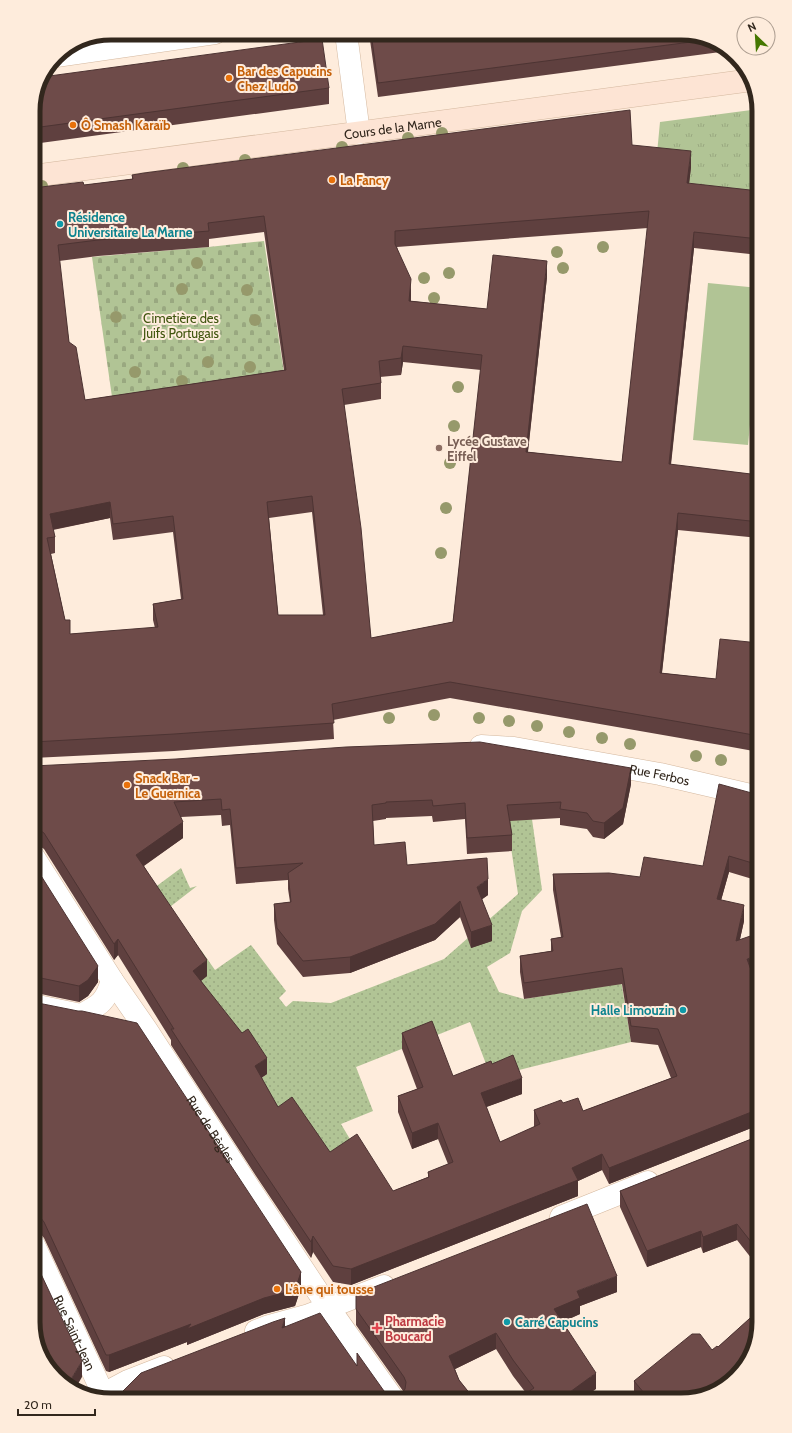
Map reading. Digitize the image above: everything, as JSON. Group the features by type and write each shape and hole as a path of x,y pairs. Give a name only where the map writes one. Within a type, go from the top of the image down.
{"main road":[{"name":"Cours de la Marne","path":"40,175 745,81"}],"street":[{"path":"69,54 167,40"},
{"path":"347,40 359,133"},
{"name":"Rue Ferbos","path":"460,746 522,749 660,774 752,795"},
{"name":"Rue de Bègles","path":"40,867 112,980 328,1307 389,1393"},
{"path":"40,1006 81,1015 100,1005 108,992 112,980"},
{"path":"544,1223 663,1177"},
{"name":"Rue Saint-Jean","path":"40,1259 101,1392"},
{"path":"239,1338 269,1326 309,1315 405,1277"},
{"path":"109,1393 128,1381 180,1361"}],"green space":[{"path":"752,110 752,190 689,184 656,164 660,122"},
{"name":"Cimetière des Juifs Portugais","path":"264,241 286,386 114,411 92,257"},
{"path":"708,283 752,287 752,404 748,445 693,440"},
{"path":"498,761 530,805 542,890 522,911 510,953 487,967 499,992 524,999 605,986 610,912 631,1042 491,1077 470,1022 356,1067 373,1111 341,1124 357,1151 330,1168 278,1123 251,1085 267,1074 192,987 204,978 201,972 171,970 201,950 215,970 251,945 286,991 279,998 286,1007 293,1001 331,1003 444,959 518,894"},
{"path":"181,868 190,888 197,886 166,910 150,891"}],"building":[{"path":"322,40 329,88 40,127 42,93 50,76"},
{"path":"372,40 685,40 696,41 378,83"},
{"path":"630,110 632,145 691,151 687,183 752,190 752,238 694,232 669,464 752,474 752,521 678,513 660,673 716,679 720,639 752,642 752,735 450,682 332,704 334,723 40,742 40,187 83,182 84,185 133,179 132,175","holes":["649,211 622,462 526,452 547,261 493,255 487,309 409,301 411,279 395,244 395,231","264,216 286,370 85,400 76,347 69,342 58,245 98,240 209,231 208,223","403,346 482,355 453,622 371,638 361,528 342,389 381,383 379,361 401,358","312,496 325,615 278,615 267,502","110,502 113,524 173,516 183,599 153,604 158,627 70,634 70,620 65,620 47,538 55,537 50,514"]},
{"path":"480,742 631,768 623,808 604,823 593,821 587,813 560,809 561,802 507,805 512,835 467,838 465,803 433,806 432,800 386,802 372,805 374,845 405,842 407,865 487,858 488,879 477,887 492,925 471,932 460,901 435,924 350,957 303,961 277,928 274,904 291,902 288,873 303,863 236,868 230,809 222,810 221,799 174,802 183,822 136,855 207,960 193,971 242,1033 248,1029 267,1058 255,1066 278,1107 292,1097 330,1152 357,1134 393,1191 429,1177 428,1172 453,1162 438,1123 412,1133 398,1096 423,1087 402,1033 432,1021 453,1076 491,1061 492,1064 513,1055 522,1078 481,1093 500,1142 540,1124 534,1110 561,1100 563,1103 578,1098 583,1111 677,1076 658,1029 631,1026 622,968 524,983 520,956 553,951 551,939 563,937 553,874 609,873 640,877 644,857 703,866 719,784 752,793 752,863 729,856 717,899 744,905 736,941 752,935 752,957 747,959 752,973 752,1112 609,1168 602,1154 572,1168 578,1180 351,1269 333,1266 313,1236 311,1242 171,1029 174,1029 118,939 114,944 44,833 40,830 40,766 176,759 346,747"},
{"path":"40,874 98,966 88,980 79,986 40,978"},
{"path":"40,1003 137,1023 301,1272 295,1290 264,1298 187,1329 191,1324 106,1355 44,1222 40,1217"},
{"path":"752,1139 752,1243 737,1224 703,1237 701,1231 647,1251 620,1191"},
{"path":"587,1204 617,1276 577,1291 580,1298 554,1309 596,1373 569,1393 526,1393 534,1388 513,1360 496,1333 449,1356 459,1380 469,1393 402,1393 405,1389 406,1382 404,1377 356,1309 356,1294"},
{"path":"40,1272 82,1361 71,1380 55,1365 45,1349 41,1336 40,1322"},
{"path":"320,1313 357,1366 357,1353 386,1393 121,1393 141,1373 273,1322 285,1318 282,1328"},
{"path":"752,1316 751,1336 745,1353 731,1372 708,1388 685,1393 644,1393 634,1381 692,1334 700,1334 712,1350 717,1346 718,1347"}],"place":[{"name":"Bar des Capucins Chez Ludo","path":"229,78"},
{"name":"Ô Smash Karaïb","path":"73,125"},
{"name":"La Fancy","path":"332,180"},
{"name":"Résidence Universitaire La Marne","path":"60,224"},
{"name":"Lycée Gustave Eiffel","path":"439,448"},
{"name":"Snack Bar - Le Guernica","path":"127,785"},
{"name":"Halle Limouzin","path":"683,1010"},
{"name":"L'âne qui tousse","path":"277,1289"},
{"name":"Carré Capucins","path":"507,1322"},
{"name":"Pharmacie Boucard","path":"377,1328"}]}
